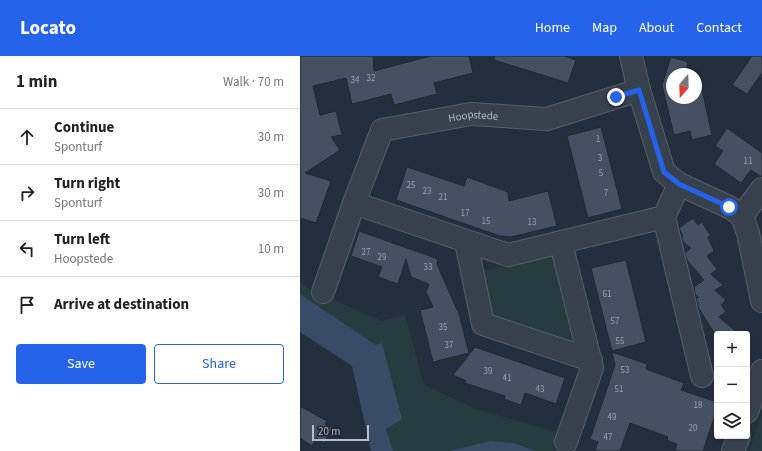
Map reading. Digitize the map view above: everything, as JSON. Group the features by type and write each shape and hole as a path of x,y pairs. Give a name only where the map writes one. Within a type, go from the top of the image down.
{"street":[{"path":"631,56 639,90 664,172 679,184 729,207 742,216 748,233 762,302"},
{"name":"Hoopstede","path":"323,292 354,203 382,130 471,114 547,119 639,90"},
{"path":"679,184 664,217 702,376"},
{"path":"742,216 762,189"},
{"path":"354,203 508,255 664,217"},
{"path":"466,242 483,324 591,360"},
{"path":"561,243 592,368 566,442"},
{"path":"750,405 760,381"},
{"path":"733,451 738,439"}],"green space":[{"path":"553,256 573,338 570,346 490,320 482,271"},
{"path":"300,282 312,291 382,321 405,315 424,385 476,409 560,433 553,451 536,451 514,443 490,441 449,451 393,451 386,429 382,343 376,345 300,294"},
{"path":"762,413 762,451 749,451"}],"water":[{"path":"300,294 376,345 382,343 402,419 386,429 393,451 371,451 352,366 300,332"},
{"path":"490,441 514,443 536,451 449,451"}],"building":[{"path":"300,56 373,56 374,71 431,56 469,56 473,73 434,83 437,94 394,105 391,94 352,104 346,78 313,86 320,115 336,111 342,135 331,137 340,150 305,173 331,181 316,223 300,218"},
{"path":"495,56 564,56 576,60 568,83 494,60"},
{"path":"752,56 762,56 762,73 747,94 732,85"},
{"path":"671,57 688,62 686,68 667,68"},
{"path":"666,73 666,102 662,85"},
{"path":"702,90 712,135 692,140 690,131 674,135 667,104 702,104"},
{"path":"601,127 622,209 588,218 567,136"},
{"path":"727,128 762,153 762,177 751,170 741,183 714,164 723,151 715,146"},
{"path":"407,167 464,186 467,177 508,192 509,201 548,191 557,226 511,237 500,236 396,200"},
{"path":"693,218 698,225 702,222 710,235 708,237 714,251 707,256 717,269 711,274 723,285 715,290 726,300 721,305 726,312 719,317 735,331 714,331 714,332 699,309 696,297 699,298 695,294 694,287 704,280 687,260 685,253 691,248 683,242 683,236 679,228"},
{"path":"359,231 438,259 437,264 458,310 469,353 433,362 420,310 433,307 426,292 429,284 411,277 406,259 398,284 378,277 382,267 351,256"},
{"path":"626,260 646,342 612,351 591,268"},
{"path":"475,347 565,378 556,404 525,393 521,405 504,399 505,396 465,383 466,381 453,375"},
{"path":"612,352 647,364 646,369 684,383 681,390 714,401 714,418 703,451 675,451 677,444 667,440 668,437 630,423 620,451 595,451 598,442 590,439 615,365"},
{"path":"300,406 327,421 325,424 333,428 324,443 316,438 312,446 300,438"}],"route":[{"path":"616,97 639,90 664,172 679,184 691,188 729,207"}]}
